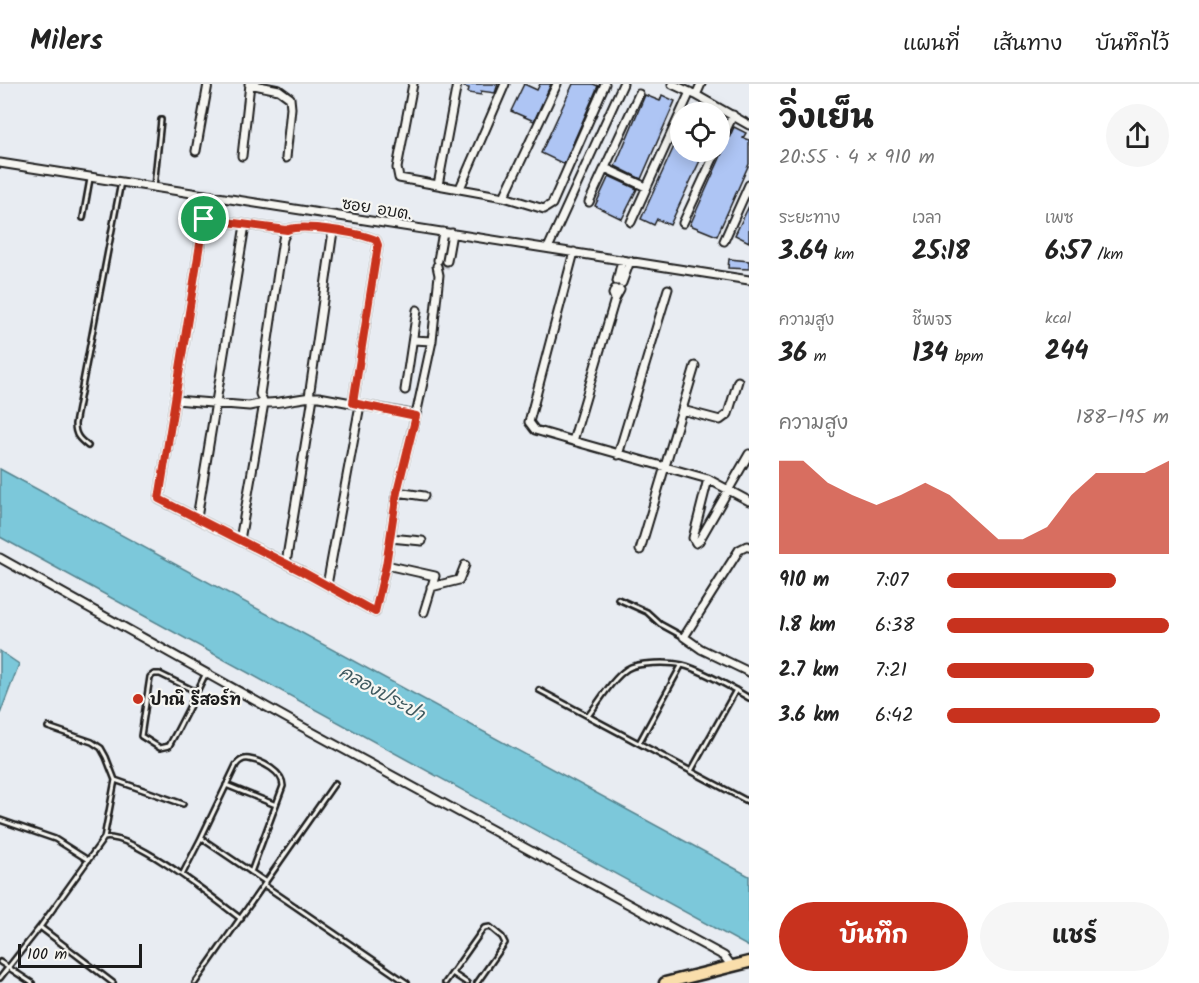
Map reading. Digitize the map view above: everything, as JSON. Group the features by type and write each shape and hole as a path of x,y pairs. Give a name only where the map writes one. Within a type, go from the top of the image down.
{"main road":[{"path":"665,983 749,962"}],"street":[{"path":"196,150 208,84"},
{"path":"242,156 249,84 279,90 290,98 286,158"},
{"path":"413,84 396,174 399,178 504,197 544,209 552,204 605,84"},
{"path":"438,185 457,84"},
{"path":"460,188 505,84"},
{"path":"504,197 557,84"},
{"path":"548,248 623,84"},
{"path":"672,84 693,93 749,125"},
{"path":"631,222 646,186 693,93 701,84"},
{"path":"589,202 639,94"},
{"path":"730,121 733,115"},
{"path":"683,223 711,162"},
{"name":"ซอย อบต.","path":"0,163 749,280"},
{"path":"605,168 646,186"},
{"path":"724,241 749,185"},
{"path":"552,204 566,210"},
{"path":"327,585 357,404 378,245 376,240 369,237 308,227 294,227 287,230 204,219 159,499 286,563 375,612 386,565 397,492 432,341 443,232"},
{"path":"197,518 245,225"},
{"path":"240,540 264,403 260,394 283,239 287,230"},
{"path":"286,563 333,231"},
{"path":"441,264 452,233"},
{"path":"574,252 529,422 536,430 708,479 749,501"},
{"path":"573,441 615,300 621,260"},
{"path":"618,286 630,261"},
{"path":"618,455 668,289"},
{"path":"405,390 417,310"},
{"path":"413,340 432,341"},
{"path":"640,550 695,366"},
{"path":"682,410 720,420 724,418 728,414 738,381"},
{"path":"175,400 249,406 311,397 416,416"},
{"path":"708,479 693,538 696,543 749,454"},
{"path":"397,492 424,496"},
{"path":"390,538 422,541"},
{"path":"749,547 739,550 684,637 701,650 749,672"},
{"path":"0,558 299,725 724,956 731,965"},
{"path":"386,565 435,576 423,612"},
{"path":"431,587 459,580 465,566"}],"lane":[{"path":"154,187 161,120"},
{"path":"83,218 91,177"},
{"path":"88,446 75,433 75,424 121,182"},
{"path":"618,599 647,612 660,624 684,637"},
{"path":"588,716 617,678 631,666 644,663 681,665 736,690 749,699"},
{"path":"639,743 681,665"},
{"path":"197,692 160,674 150,677 141,736 160,748 169,746 197,692 207,672"},
{"path":"539,690 749,802"},
{"path":"691,771 736,690"},
{"path":"0,978 104,838 115,780 101,748 92,742 48,727"},
{"path":"182,875 225,785 241,759 249,759 277,771 283,779 283,786 251,872"},
{"path":"115,780 183,804"},
{"path":"195,983 335,783"},
{"path":"225,785 276,805"},
{"path":"0,820 55,838 88,860"},
{"path":"104,838 109,837 138,847 182,875 241,919"},
{"path":"201,838 407,983"},
{"path":"40,927 113,983"},
{"path":"445,983 484,928 490,927 502,937 505,943 477,983"},
{"path":"0,962 32,983"},
{"path":"452,973 467,983"}],"water":[{"name":"คลองประปา","path":"0,469 749,876 749,947 0,537"},
{"path":"0,651 19,664 0,714"}],"building":[{"path":"464,84 498,84 495,93 481,91 481,95 468,93 469,88 464,87"},
{"path":"524,84 537,90 540,84 551,84 534,121 511,111"},
{"path":"573,84 598,86 564,164 541,153"},
{"path":"645,95 660,101 662,95 675,101 670,102 670,112 641,179 615,166"},
{"path":"734,127 746,133 743,138 749,140 749,164 717,236 690,225 718,162 730,162 730,136"},
{"path":"670,155 670,162 699,162 670,225 657,219 654,225 641,219"},
{"path":"609,176 637,189 622,219 595,206"},
{"path":"749,206 749,242 735,235"},
{"path":"729,259 749,261 749,269 728,268"}],"tunnel":[{"path":"445,268 447,261"}],"place":[{"name":"ปาณิ รีสอร์ท","path":"138,699"}],"route":[{"path":"204,219 287,230 294,227 308,227 376,240 378,245 353,403 416,416 397,492 386,565 375,612 303,572 159,499 204,219"}]}
